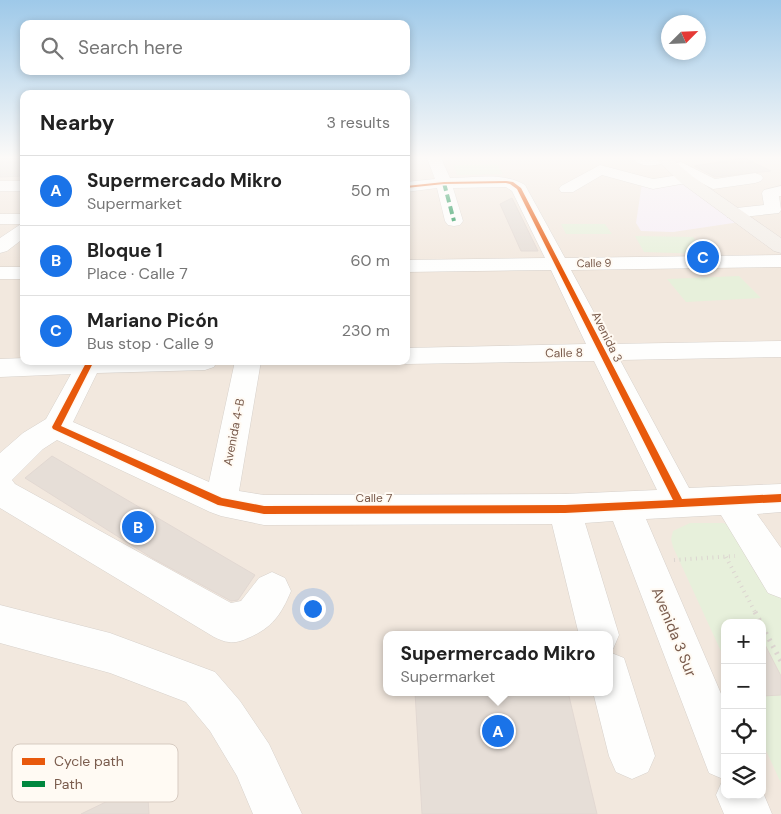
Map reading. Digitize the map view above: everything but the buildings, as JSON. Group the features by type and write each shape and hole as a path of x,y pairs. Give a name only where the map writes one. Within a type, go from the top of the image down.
{"main road":[{"path":"714,196 779,248"}],"street":[{"path":"447,196 454,221"},
{"name":"Avenida 3","path":"523,196 680,504"},
{"path":"733,212 773,209 771,196"},
{"path":"0,219 20,219"},
{"path":"0,247 20,232"},
{"name":"Calle 9","path":"410,266 558,263 779,248"},
{"path":"0,274 20,273"},
{"name":"Calle 8","path":"410,356 781,349"},
{"path":"0,368 54,365"},
{"path":"0,472 33,442 56,427 89,365"},
{"name":"Avenida 4-B","path":"220,502 247,365"},
{"name":"Calle 7","path":"56,427 220,502 264,510 565,509 781,498"},
{"path":"0,489 4,494 228,623 244,622 256,613 272,591"},
{"path":"730,501 774,568"},
{"name":"Avenida 3 Sur","path":"624,507 724,754"},
{"path":"565,509 598,631"},
{"path":"0,624 110,653 200,687 226,716 253,760 278,814"},
{"path":"613,687 632,756"},
{"path":"742,799 748,814"}],"path":[{"path":"726,556 758,619"},
{"path":"646,562 726,556 774,568"},
{"path":"766,633 781,661"}],"shaded area":[{"path":"0,196 20,196 20,365 410,365 410,196 781,196 781,814 0,814"},
{"path":"640,196 704,196 740,222 673,232 641,231 636,223"}],"green space":[{"path":"561,224 605,224 612,234 566,234"},
{"path":"635,236 693,237 706,254 644,252"},
{"path":"739,276 761,298 686,302 667,279"},
{"path":"690,523 735,525 781,569 781,783 766,751 766,619 721,619 721,651 673,547 671,539 673,531"}],"marked path":[{"path":"447,196 454,221"}],"cycle path":[{"path":"523,196 680,504"},
{"path":"89,365 56,427 221,502 264,510 565,509 781,498"}],"place":[{"name":"Mariano Picón","path":"703,257"},
{"name":"Bloque 1","path":"138,527"},
{"name":"Supermercado Mikro","path":"498,731"}]}
